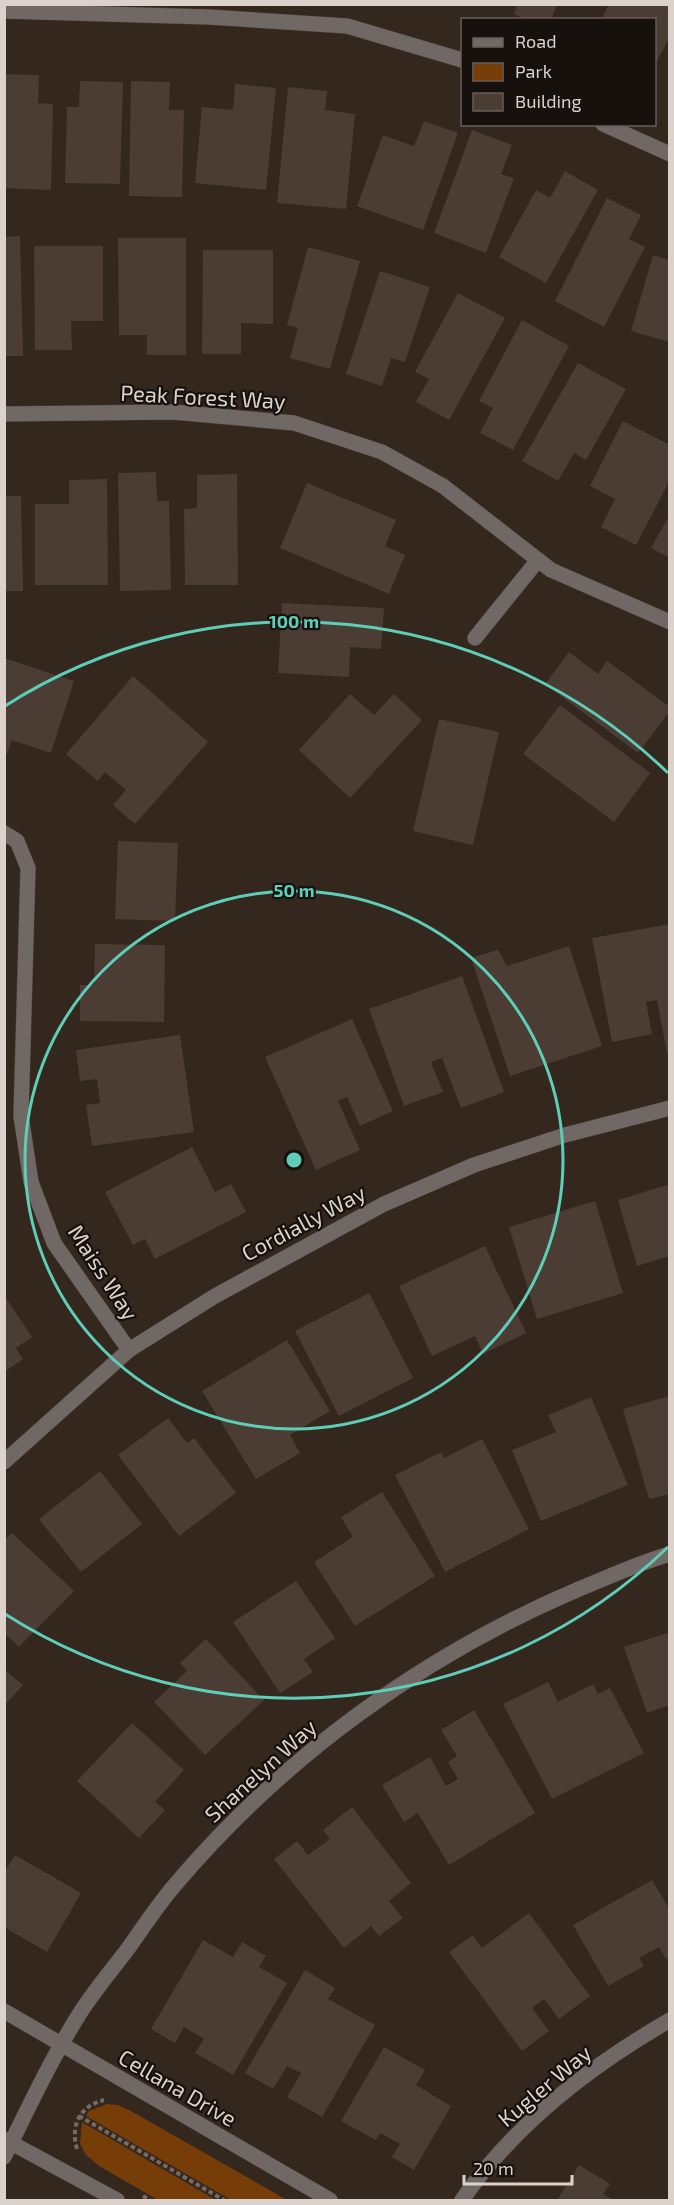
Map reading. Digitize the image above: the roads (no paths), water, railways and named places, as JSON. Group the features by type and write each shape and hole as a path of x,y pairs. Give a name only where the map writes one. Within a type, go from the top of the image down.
{"street":[{"path":"4,11 209,17 347,26 461,60"},
{"path":"607,126 669,154"},
{"name":"Peak Forest Way","path":"4,414 173,412 294,423 382,452 443,486 551,570 669,622"},
{"path":"475,638 538,560"},
{"name":"Maiss Way","path":"4,833 17,841 28,868 21,1116 31,1182 54,1243 129,1350"},
{"name":"Cordially Way","path":"4,1462 129,1350 215,1296 384,1204 474,1165 565,1135 669,1108"},
{"name":"Shanelyn Way","path":"7,2147 82,2010 173,1887 228,1826 292,1768 364,1709 442,1658 538,1607 648,1560 669,1554"},
{"name":"Cellana Drive","path":"4,2011 330,2200"},
{"name":"Kugler Way","path":"462,2200 479,2176 521,2130 569,2089 638,2038 669,2020"},
{"path":"7,2147 117,2200"}]}
